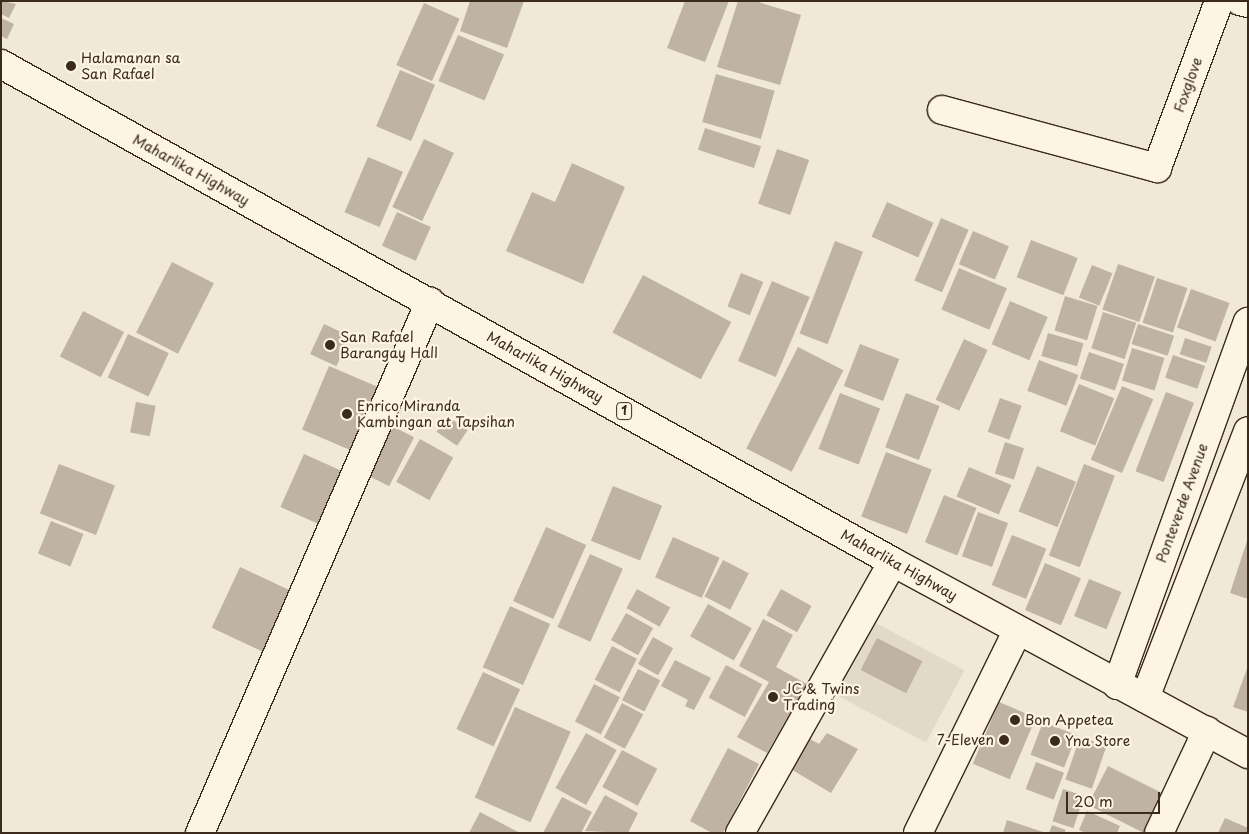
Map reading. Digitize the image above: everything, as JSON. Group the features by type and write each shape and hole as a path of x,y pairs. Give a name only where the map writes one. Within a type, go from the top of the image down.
{"main road":[{"name":"Foxglove","path":"942,110 1156,168 1219,1"},
{"path":"1240,1 1248,4"},
{"name":"Maharlika Highway","path":"1,64 893,562 1117,685 1145,698 1248,754"},
{"path":"200,833 430,302"},
{"name":"Ponteverde Avenue","path":"1117,685 1248,322"},
{"path":"1145,698 1248,431"},
{"path":"740,833 893,562"},
{"path":"918,833 1018,630"},
{"path":"1159,833 1207,731"}],"shaded area":[{"path":"855,612 964,670 926,743 817,684"}],"building":[{"path":"2,1 16,4 9,18 1,14"},
{"path":"470,1 524,1 507,48 460,31"},
{"path":"685,1 729,1 705,62 667,48"},
{"path":"738,1 755,1 801,15 780,85 717,67"},
{"path":"424,3 460,19 432,81 396,65"},
{"path":"1,18 14,24 7,39 1,36"},
{"path":"458,35 504,55 484,101 438,81"},
{"path":"400,70 435,85 411,141 376,126"},
{"path":"716,74 775,91 761,139 702,122"},
{"path":"705,128 761,146 754,168 698,150"},
{"path":"424,139 454,153 422,221 392,207"},
{"path":"777,149 809,160 790,215 758,204"},
{"path":"368,157 403,172 380,227 345,212"},
{"path":"572,163 625,187 583,284 506,251 532,192 555,202"},
{"path":"887,202 934,223 918,257 872,237"},
{"path":"397,212 431,227 416,261 382,246"},
{"path":"941,218 969,230 942,292 914,281"},
{"path":"973,231 1009,246 995,279 959,264"},
{"path":"1031,240 1078,258 1063,295 1017,277"},
{"path":"835,241 863,252 828,344 800,333"},
{"path":"172,262 214,283 178,354 136,332"},
{"path":"1118,264 1155,277 1139,322 1102,309"},
{"path":"1092,265 1112,273 1099,306 1079,297"},
{"path":"959,268 1007,288 989,330 941,309"},
{"path":"741,273 763,282 750,315 728,306"},
{"path":"643,275 731,322 701,379 612,332"},
{"path":"1157,278 1187,288 1173,333 1142,323"},
{"path":"772,281 810,297 776,377 738,361"},
{"path":"1191,289 1230,303 1216,342 1177,328"},
{"path":"1065,296 1098,306 1087,340 1054,330"},
{"path":"1010,301 1048,317 1029,360 992,344"},
{"path":"83,311 124,332 101,377 60,356"},
{"path":"1103,312 1136,323 1125,359 1091,348"},
{"name":"San Rafael Barangay Hall","path":"324,324 350,336 336,366 310,354"},
{"path":"1138,324 1174,336 1168,356 1132,344"},
{"path":"1048,333 1084,343 1077,366 1041,356"},
{"path":"128,334 169,353 148,397 108,378"},
{"path":"1185,338 1212,347 1206,363 1180,354"},
{"path":"964,339 988,350 959,411 936,400"},
{"path":"860,344 899,359 883,401 844,386"},
{"path":"798,347 843,370 792,472 746,449"},
{"path":"1132,348 1165,358 1155,390 1122,381"},
{"path":"1089,352 1124,364 1115,391 1080,378"},
{"path":"1173,355 1205,366 1197,389 1165,378"},
{"path":"1039,360 1078,375 1066,406 1027,391"},
{"path":"329,366 389,391 362,455 302,430"},
{"path":"1079,384 1114,398 1095,446 1060,431"},
{"path":"1122,386 1153,399 1122,473 1091,460"},
{"path":"1166,392 1194,403 1164,482 1136,471"},
{"path":"840,393 880,408 859,464 818,449"},
{"path":"906,393 940,406 919,460 885,447"},
{"path":"1000,398 1022,406 1009,440 988,432"},
{"path":"136,402 156,406 150,436 130,432"},
{"path":"447,416 468,430 457,446 436,432"},
{"path":"390,425 414,437 389,486 365,474"},
{"path":"420,439 453,457 429,500 396,482"},
{"path":"1005,442 1024,448 1014,480 995,473"},
{"path":"886,452 932,470 907,534 861,516"},
{"path":"304,454 349,474 325,527 280,507"},
{"path":"59,464 115,486 96,535 40,513"},
{"path":"1084,464 1115,476 1080,567 1049,555"},
{"path":"1037,466 1076,482 1058,527 1019,511"},
{"path":"969,467 1011,485 999,514 956,496"},
{"path":"613,486 662,506 640,561 591,541"},
{"path":"944,495 976,508 957,555 925,542"},
{"path":"978,512 1008,523 992,567 962,556"},
{"path":"51,521 83,534 70,567 38,553"},
{"path":"546,527 586,545 553,619 513,601"},
{"path":"1012,535 1046,549 1026,599 992,585"},
{"path":"673,537 720,558 702,598 655,577"},
{"path":"1248,538 1248,599 1230,593"},
{"path":"590,554 623,569 590,642 557,627"},
{"path":"723,560 749,573 730,610 704,597"},
{"path":"1045,563 1081,578 1061,625 1025,610"},
{"path":"240,567 291,591 262,651 212,628"},
{"path":"1089,579 1121,592 1106,629 1074,616"},
{"path":"637,589 670,607 660,627 626,608"},
{"path":"781,589 812,606 797,632 766,615"},
{"path":"708,604 752,628 734,661 690,636"},
{"path":"510,606 550,624 523,685 483,667"},
{"path":"626,613 653,628 638,655 611,640"},
{"path":"763,619 793,635 776,667 807,684 767,753 737,737 769,682 739,666"},
{"path":"653,637 673,648 658,675 638,664"},
{"path":"877,638 922,661 906,693 861,670"},
{"path":"612,646 637,659 620,693 595,680"},
{"path":"675,660 711,678 694,710 685,706 688,700 661,686"},
{"path":"726,665 762,684 745,717 709,698"},
{"path":"1248,666 1248,712 1233,707"},
{"path":"638,669 660,680 644,712 622,700"},
{"path":"483,672 520,689 494,746 456,729"},
{"path":"594,684 620,697 601,735 575,721"},
{"path":"999,702 1036,718 1010,779 973,764"},
{"path":"622,703 643,714 625,749 604,737"},
{"path":"515,707 571,732 530,822 475,797"},
{"path":"1043,722 1077,735 1064,768 1030,755"},
{"path":"586,733 617,750 586,805 555,788"},
{"path":"827,733 858,749 831,793 789,768 808,738 819,744"},
{"path":"1080,737 1106,746 1092,789 1065,780"},
{"path":"728,748 759,764 723,833 712,833 690,821"},
{"path":"622,750 657,769 638,806 602,787"},
{"path":"1036,762 1064,773 1054,800 1026,789"},
{"path":"1108,766 1168,796 1150,833 1144,833 1088,805"},
{"path":"1063,789 1084,796 1073,828 1052,821"},
{"path":"605,795 638,813 628,833 585,831"},
{"path":"562,797 592,812 581,833 543,833"},
{"path":"1087,811 1120,826 1117,833 1086,833 1079,830"},
{"path":"480,812 520,833 469,833"},
{"path":"1225,818 1248,828 1248,833 1218,833"},
{"path":"1007,820 1043,832 1043,833 1003,833"},
{"path":"1052,825 1066,830 1064,833 1049,833"}],"place":[{"name":"Halamanan sa San Rafael","path":"71,66"},
{"name":"San Rafael Barangay Hall","path":"330,345"},
{"name":"Enrico Miranda Kambingan at Tapsihan","path":"347,414"},
{"name":"JC & Twins Trading","path":"773,697"},
{"name":"Bon Appetea","path":"1015,720"},
{"name":"7-Eleven","path":"1004,740"},
{"name":"Yna Store","path":"1055,741"}]}
